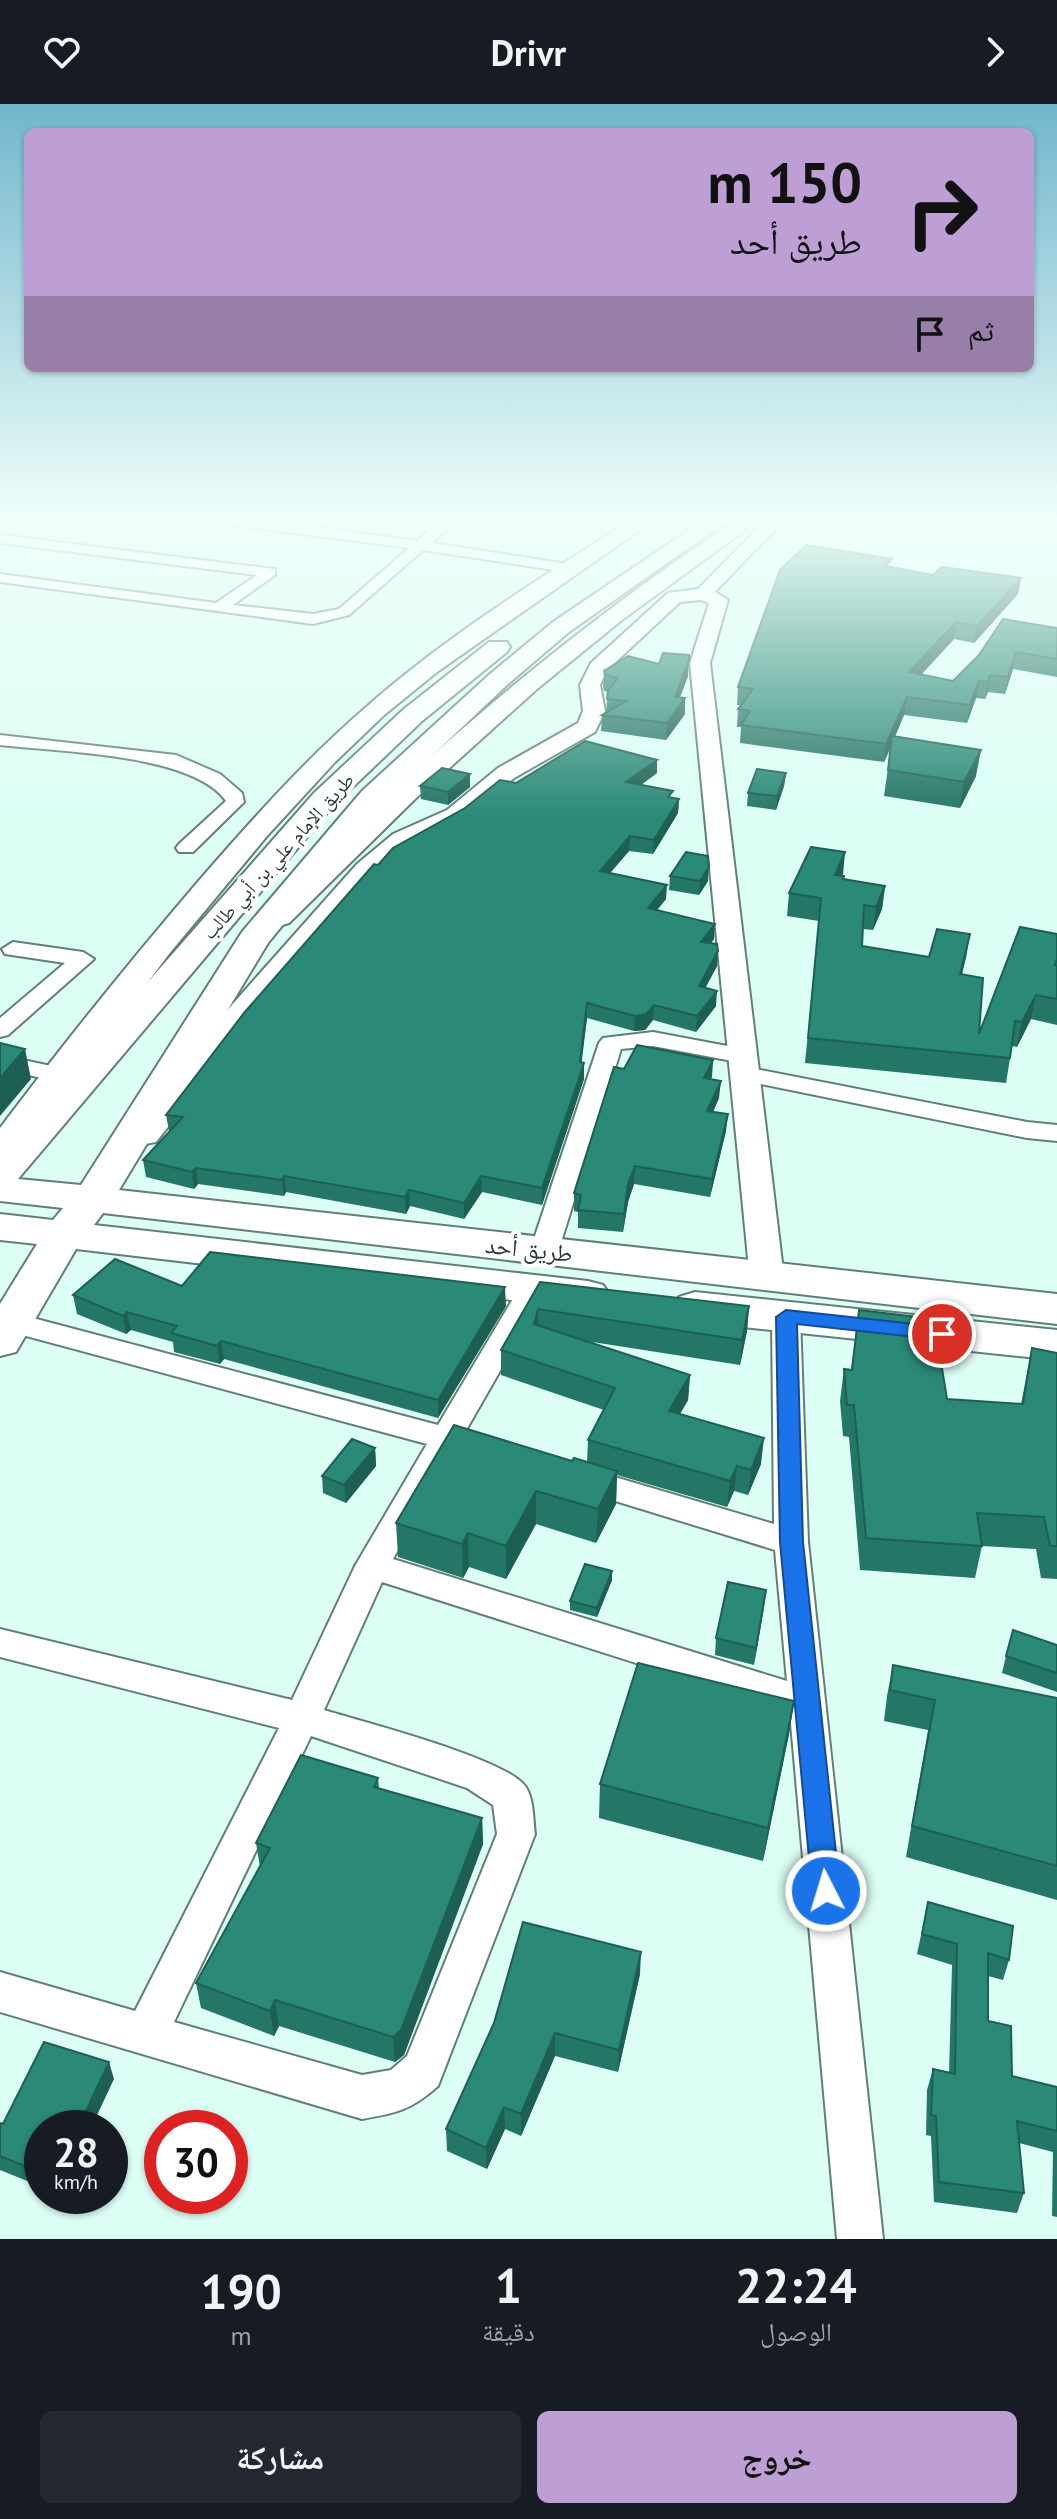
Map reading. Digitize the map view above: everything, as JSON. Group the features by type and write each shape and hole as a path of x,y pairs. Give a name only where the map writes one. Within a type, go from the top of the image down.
{"main road":[{"path":"0,1153 56,1074 147,959 301,783 399,691 497,620"},
{"name":"طريق الإمام علي بن أبي طالب","path":"0,1175 324,799 413,715 532,620"},
{"name":"طريق الإمام علي بن أبي طالب","path":"5,1332 64,1234 93,1199 254,939 372,797 499,679 571,620"},
{"path":"254,939 320,880 403,795 455,748 608,620"},
{"name":"طريق أحد","path":"0,1189 555,1251 777,1298 1057,1345"},
{"name":"طريق أحد","path":"0,1227 533,1289 1057,1309"}],"street":[{"path":"93,1199 204,1063 219,1038 343,891 402,839 455,815 506,773 587,727 594,711 590,685 598,667 650,620"},
{"path":"713,620 700,663 744,1065 777,1298 791,1542 860,2239"},
{"path":"0,740 170,759 213,778 235,797 235,802 186,848"},
{"path":"0,1030 83,959 13,949"},
{"path":"555,1251 548,1239 611,1043 653,1039 744,1065 1027,1130 1057,1133"},
{"path":"0,1062 56,1074"},
{"path":"146,2034 302,1718 372,1566 533,1289"},
{"path":"5,1332 446,1438 491,1452"},
{"path":"551,1470 791,1542"},
{"path":"372,1566 807,1702"},
{"path":"0,1643 302,1718 479,1776 511,1796 516,1834 423,2071 401,2090 362,2097 0,1992"}],"building":[{"path":"762,620 983,620 977,626 956,622 909,672 953,681 979,655 1003,620 1057,628 1057,659 1016,652 1008,677 990,675 988,682 979,681 970,705 907,697 886,744 741,725 750,711 738,709 753,689 738,687"},
{"path":"663,653 689,655 675,697 685,698 667,723 602,715 626,701 607,699 608,691 618,678 605,675 604,671 628,656 659,664"},
{"path":"892,736 981,750 964,782 888,770"},
{"path":"585,741 657,760 626,782 673,791 668,797 679,799 654,840 630,836 600,871 667,885 648,908 715,924 701,942 717,944 718,951 699,986 717,991 697,1016 654,1005 646,1014 635,1016 587,1003 580,1062 584,1063 542,1188 481,1176 464,1203 409,1190 405,1197 284,1176 282,1180 196,1168 192,1172 143,1160 183,1117 166,1115 244,1013 374,864 378,865 393,848 465,808 500,780 516,783"},
{"path":"442,768 470,774 448,792 420,786"},
{"path":"757,769 786,773 777,796 748,793"},
{"path":"811,847 845,852 835,875 885,886 876,907 864,905 862,946 929,957 937,929 970,934 960,974 983,978 979,1034 1020,927 1057,934 1057,999 1036,995 1022,1022 1015,1021 1010,1058 808,1038 821,898 789,893"},
{"path":"686,852 708,856 709,867 700,881 670,876"},
{"path":"0,1043 25,1049 0,1078"},
{"path":"637,1045 713,1060 704,1078 721,1081 707,1111 728,1114 712,1179 635,1166 628,1184 624,1214 578,1210 581,1195 574,1193 614,1067 624,1069"},
{"path":"210,1252 505,1287 438,1400 221,1341 217,1346 171,1333 177,1326 127,1312 123,1316 73,1295 115,1259 182,1286"},
{"path":"540,1282 749,1306 742,1340 538,1309 534,1324 690,1375 669,1411 764,1438 751,1470 737,1466 730,1481 588,1440 615,1388 501,1350"},
{"path":"859,1310 934,1319 947,1399 1023,1404 1032,1348 1057,1353 1057,1546 1050,1546 1044,1517 977,1513 982,1546 866,1538 854,1405 847,1405 844,1369 852,1370"},
{"path":"454,1425 572,1461 574,1458 617,1471 598,1509 536,1491 506,1546 468,1533 462,1544 396,1523"},
{"path":"352,1439 375,1448 344,1485 322,1476"},
{"path":"585,1564 612,1571 597,1608 570,1601"},
{"path":"728,1582 766,1590 756,1648 716,1638"},
{"path":"1013,1630 1057,1645 1057,1673 1006,1656"},
{"path":"638,1663 794,1701 768,1828 600,1784"},
{"path":"893,1665 1057,1698 1057,1866 912,1826 935,1700 890,1690"},
{"path":"301,1755 378,1778 374,1787 482,1818 401,2030 393,2037 275,2000 270,2011 196,1983 270,1848 256,1843"},
{"path":"928,1902 1013,1926 1009,1960 988,1953 988,2021 1011,2026 1012,2076 1057,2087 1057,2131 1017,2121 1024,2193 939,2182 936,2116 931,2115 933,2069 955,2074 957,1944 922,1934"},
{"path":"523,1922 641,1952 619,2050 555,2033 521,2114 504,2107 486,2148 446,2129 494,2023"},
{"path":"44,2042 109,2062 86,2110 24,2110 24,2166 0,2156 0,2123 3,2124"}],"route":[{"path":"826,1891 791,1542 786,1317 942,1334"}]}
